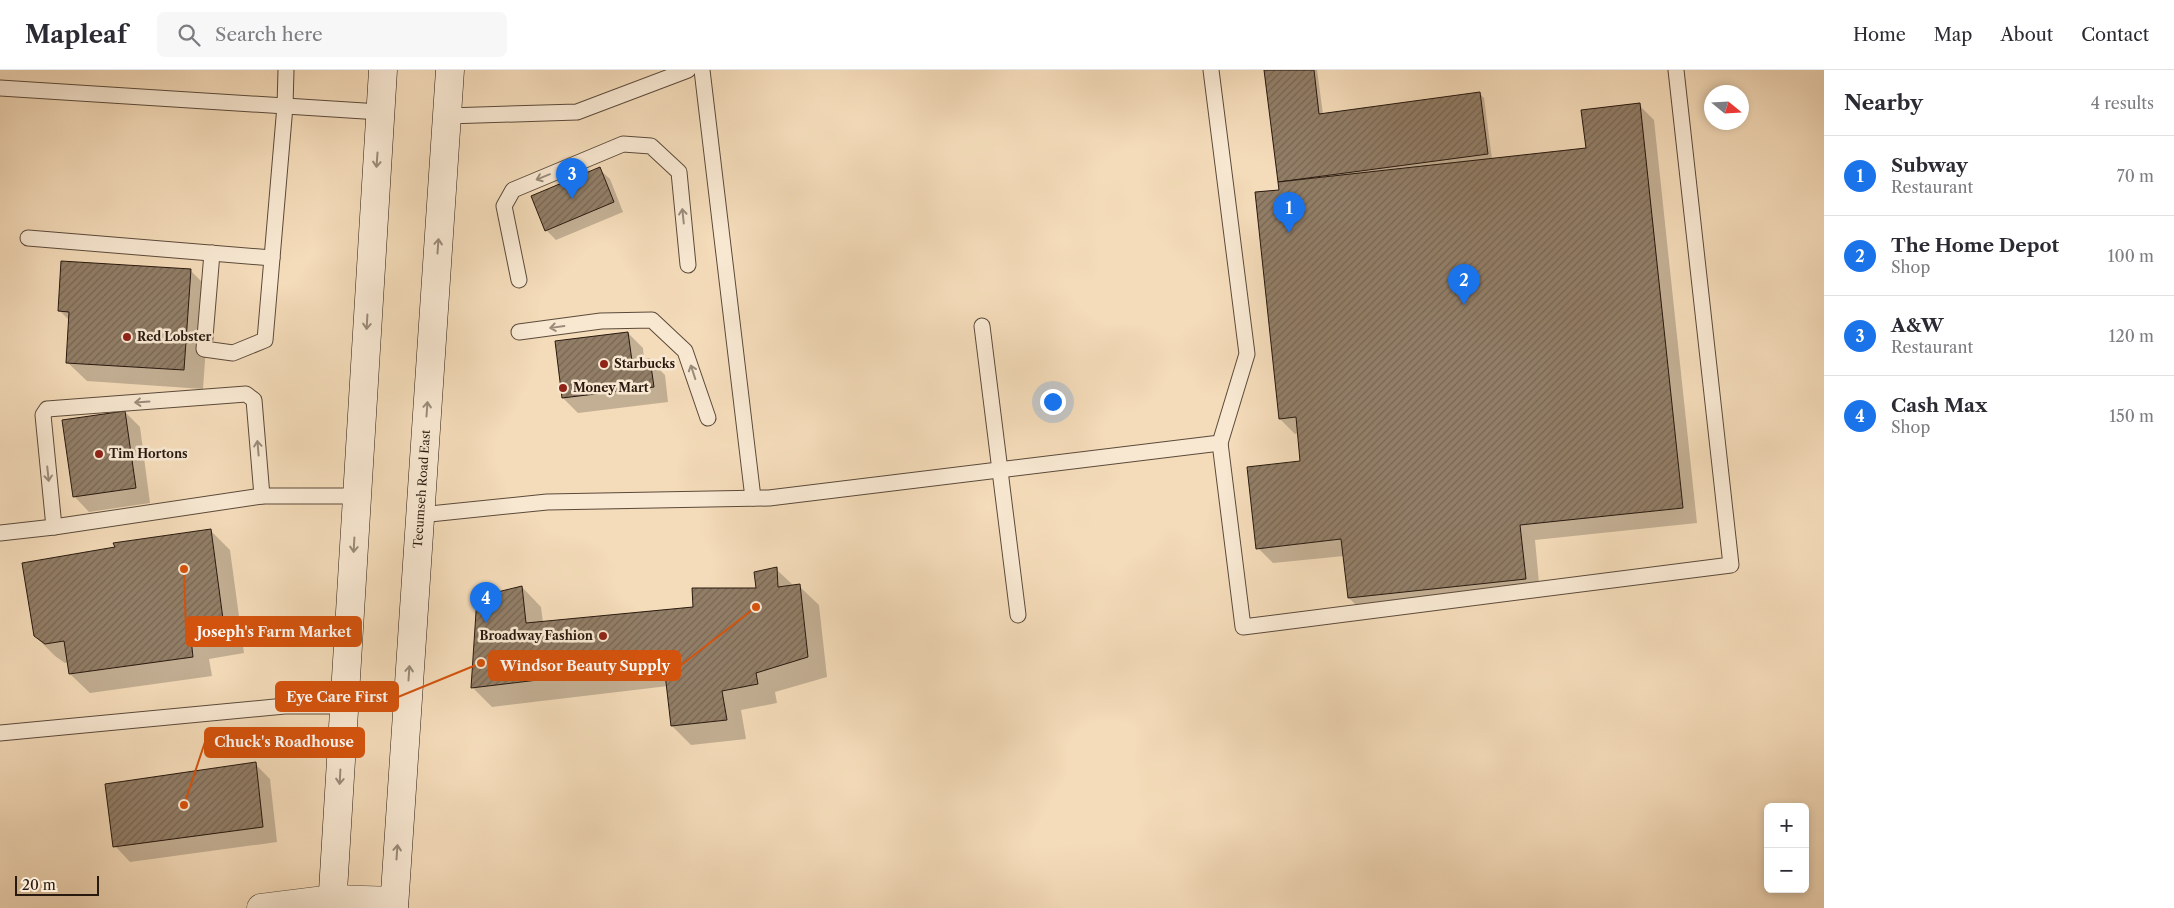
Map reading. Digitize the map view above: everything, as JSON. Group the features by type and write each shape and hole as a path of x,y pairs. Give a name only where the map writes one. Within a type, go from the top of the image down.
{"main road":[{"path":"333,904 383,70"},
{"name":"Tecumseh Road East","path":"394,904 450,70"},
{"path":"261,908 333,904 394,904"}],"lane":[{"path":"212,253 204,349 232,353 265,340 285,106 286,70"},
{"path":"447,116 577,112 688,70"},
{"path":"702,70 753,498"},
{"path":"1210,70 1247,354 1220,443 1243,627 1731,565 1676,70"},
{"path":"0,88 380,112"},
{"path":"520,280 504,206 513,190 623,144 651,146 678,172 688,265"},
{"path":"28,238 272,258"},
{"path":"519,332 601,321 652,320 686,350 708,418"},
{"path":"982,326 1018,615"},
{"path":"54,527 42,415 47,409 246,394 254,400 262,496"},
{"path":"420,515 547,502 769,498 1220,443"},
{"path":"0,533 54,527 262,496 357,496"},
{"path":"0,733 285,706 344,706"}],"building":[{"path":"1264,70 1314,70 1319,114 1480,92 1488,154 1278,182"},
{"path":"1640,103 1683,508 1520,525 1526,579 1348,598 1341,539 1256,549 1247,467 1300,461 1296,417 1279,419 1255,192 1279,190 1278,182 1586,148 1581,110"},
{"path":"600,167 614,202 545,231 531,196"},
{"name":"Red Lobster","path":"61,261 191,269 184,370 66,363 69,312 58,311"},
{"name":"Starbucks","path":"628,332 632,361 650,359 654,387 562,398 555,341"},
{"name":"Tim Hortons","path":"125,411 136,488 73,497 62,420"},
{"path":"211,529 225,634 191,639 193,657 69,674 64,641 45,644 34,636 22,563 115,547 113,543"},
{"path":"777,567 778,587 800,584 808,657 756,673 758,684 722,691 727,720 671,726 664,665 471,688 477,597 522,586 526,623 693,607 692,588 756,588 754,572"},
{"path":"256,762 263,827 113,847 105,784"}],"place":[{"name":"A&W","path":"572,199"},
{"name":"Subway","path":"1289,233"},
{"name":"The Home Depot","path":"1464,305"},
{"name":"Red Lobster","path":"127,337"},
{"name":"Starbucks","path":"604,364"},
{"name":"Money Mart","path":"563,388"},
{"name":"Tim Hortons","path":"99,454"},
{"name":"Joseph's Farm Market","path":"184,569"},
{"name":"Windsor Beauty Supply","path":"756,607"},
{"name":"Cash Max","path":"486,623"},
{"name":"Broadway Fashion","path":"603,636"},
{"name":"Eye Care First","path":"481,663"},
{"name":"Chuck's Roadhouse","path":"184,805"}]}
